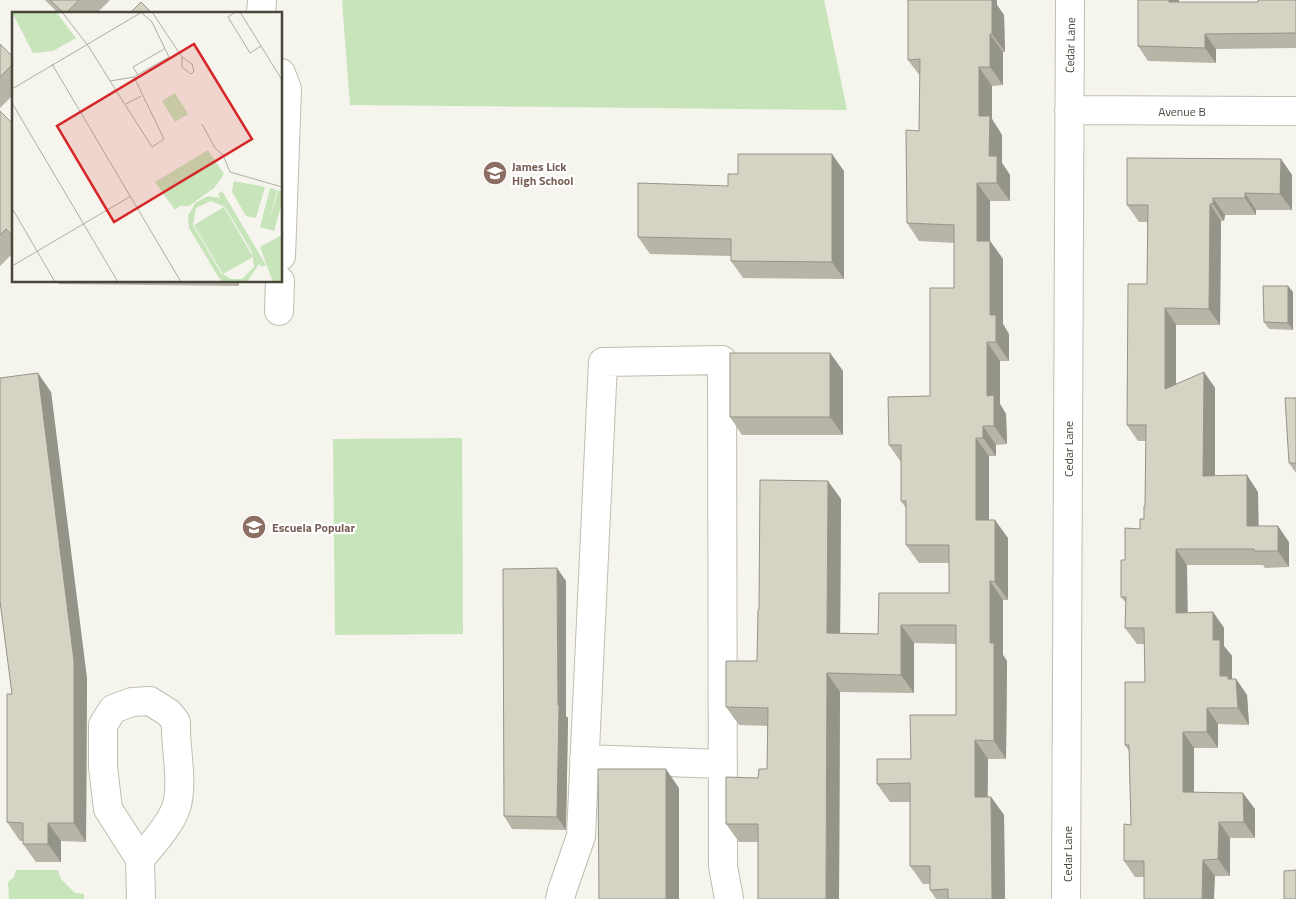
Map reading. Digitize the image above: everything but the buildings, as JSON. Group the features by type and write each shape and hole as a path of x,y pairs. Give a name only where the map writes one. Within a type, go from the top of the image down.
{"street":[{"name":"Cedar Lane","path":"1066,899 1070,0"},
{"path":"282,76 287,89 282,228"},
{"name":"Avenue B","path":"1069,110 1296,111"},
{"path":"279,311 280,282"},
{"path":"560,899 581,836 603,362 722,360 723,866 730,899"},
{"path":"140,859 158,838 175,808 179,788 176,722 168,713 150,701 132,702 113,709 104,725 103,767 108,808 140,859 141,899"},
{"path":"584,760 722,764"}],"green space":[{"path":"342,0 824,0 847,110 350,105"},
{"path":"462,438 463,634 335,635 333,439"},
{"path":"16,870 58,870 61,879 75,893 84,894 84,899 9,899 8,882 14,877"}],"place":[{"name":"James Lick High School","path":"495,173"},
{"name":"Escuela Popular","path":"254,527"}]}
